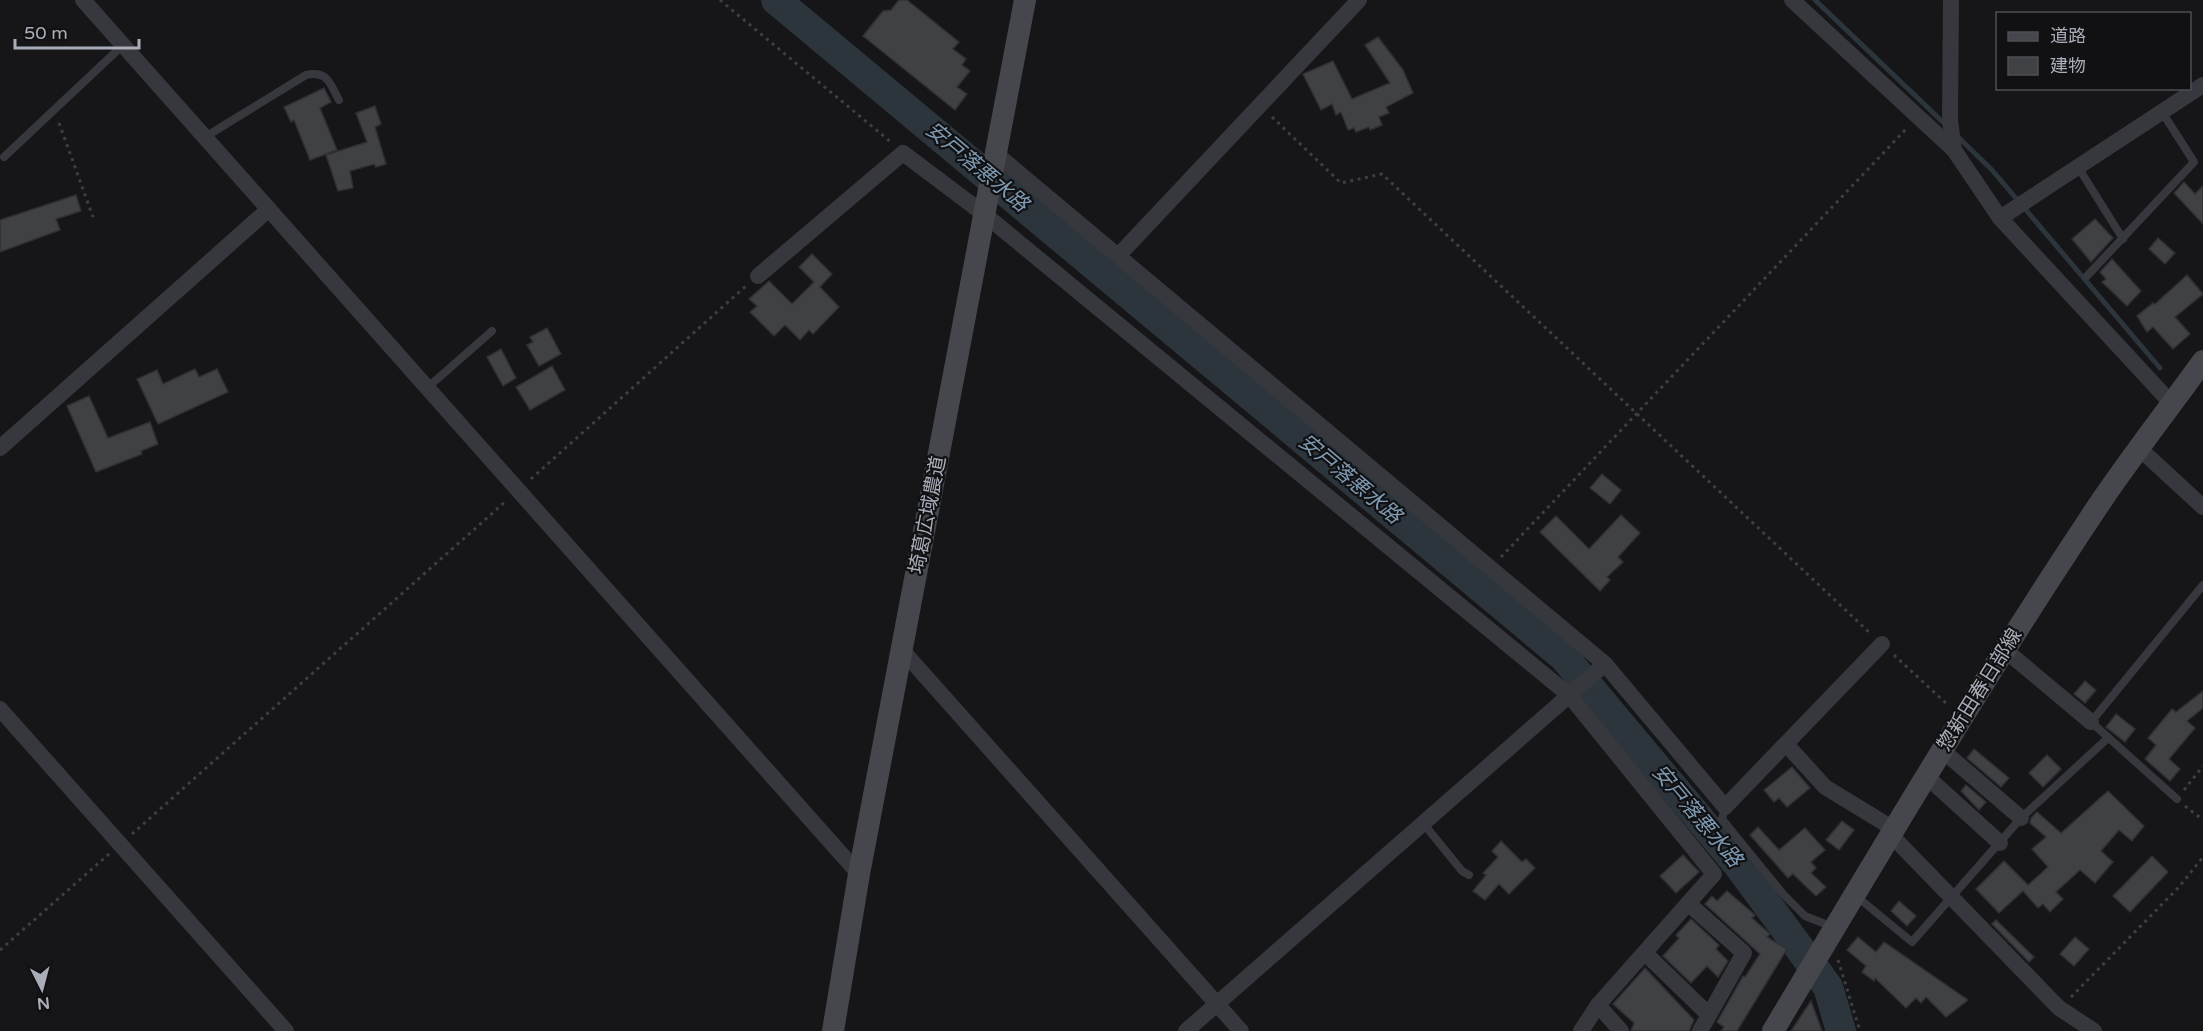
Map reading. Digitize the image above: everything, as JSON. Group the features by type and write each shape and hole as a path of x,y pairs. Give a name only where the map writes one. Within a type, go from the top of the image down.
{"street":[{"path":"83,0 859,874"},
{"name":"埼葛広域農道","path":"833,1031 859,874 1025,0"},
{"path":"1118,256 1359,0"},
{"path":"1792,0 1916,118 1954,150 2000,218 2172,404"},
{"path":"1951,0 1950,120 1954,150"},
{"path":"2000,218 2203,85"},
{"path":"758,276 903,153 985,209 1569,695 1714,874 1598,1005 1581,1031"},
{"path":"994,158 1118,256 1605,664 1725,807 1882,644"},
{"path":"0,447 269,209"},
{"name":"惣新田春日部線","path":"1773,1031 1926,776 2005,650 2104,497 2203,361"},
{"path":"2140,449 2203,507"},
{"path":"902,650 1241,1031"},
{"path":"2005,650 2091,722"},
{"path":"1186,1031 1605,664"},
{"path":"0,709 286,1031"},
{"path":"1786,744 1825,787 1892,832 1951,898 2059,1008 2094,1031"},
{"path":"1942,750 2021,818"},
{"path":"1926,776 2000,843"},
{"path":"1689,904 1744,953 1700,1031"},
{"path":"1645,953 1710,1015"},
{"path":"1598,1005 1621,1031"}],"lane":[{"path":"4,157 123,45"},
{"path":"205,137 306,75 317,72 325,76 339,100"},
{"path":"2087,276 2194,162 2162,112"},
{"path":"2078,167 2123,238"},
{"path":"427,388 492,331"},
{"path":"2177,799 2091,722 2203,585"},
{"path":"1855,895 1912,942 2021,818 2108,738"},
{"path":"1725,807 1722,819 1783,894 1805,916 1833,931"},
{"path":"1423,823 1462,871 1469,875"}],"path":[{"path":"720,0 903,153"},
{"path":"1260,105 1341,183 1382,174 1962,717"},
{"path":"54,108 93,217"},
{"path":"1492,567 1916,118"},
{"path":"0,950 758,276"},
{"path":"2203,766 2177,799 2203,820"},
{"path":"2059,1008 2180,887 2203,856"},
{"path":"1833,931 1860,1031"}],"building":[{"path":"899,0 907,0 959,42 953,49 966,59 962,65 970,71 957,87 967,94 955,110 863,36 883,11 891,10"},
{"path":"1378,37 1403,70 1413,93 1386,107 1389,113 1379,117 1382,125 1370,130 1369,127 1356,132 1354,128 1348,130 1341,112 1336,115 1332,104 1321,110 1303,74 1333,61 1352,99 1390,83 1365,45"},
{"path":"324,88 331,102 320,108 337,150 310,160 294,120 291,122 284,107"},
{"path":"375,106 381,124 375,127 386,164 376,167 374,164 350,171 353,188 338,191 326,155 367,142 356,113"},
{"path":"2184,182 2195,194 2203,186 2203,224 2174,193"},
{"path":"76,195 81,211 56,219 60,230 0,252 0,220"},
{"path":"2095,219 2113,238 2091,262 2072,239"},
{"path":"2158,238 2175,253 2165,264 2149,249"},
{"path":"812,254 832,274 820,287 839,307 813,334 809,330 800,340 785,325 774,336 750,312 757,306 749,299 769,281 792,304 814,282 799,267"},
{"path":"2112,259 2141,291 2127,306 2102,282 2106,279 2100,272"},
{"path":"2187,275 2203,294 2175,317 2190,334 2173,349 2153,327 2147,332 2137,316 2153,303 2155,304"},
{"path":"547,328 561,354 539,366 527,345 533,342 530,337"},
{"path":"501,349 516,378 503,386 487,357"},
{"path":"552,366 565,390 530,410 516,387"},
{"path":"195,369 199,377 217,369 228,392 158,424 137,379 157,370 163,384"},
{"path":"89,396 108,438 150,422 158,444 141,451 142,454 96,472 67,406"},
{"path":"1602,474 1621,490 1610,504 1590,488"},
{"path":"1621,515 1640,533 1618,557 1623,562 1607,577 1610,580 1600,591 1540,532 1556,516 1589,549"},
{"path":"2085,681 2096,690 2085,703 2074,694"},
{"path":"2203,691 2203,708 2187,721 2195,728 2169,759 2180,769 2170,781 2145,759 2156,745 2148,738 2172,709 2176,712"},
{"path":"2116,714 2135,729 2125,742 2106,727"},
{"path":"1974,749 2009,778 2001,787 1967,758"},
{"path":"2047,755 2061,769 2043,787 2029,773"},
{"path":"1792,767 1810,788 1787,807 1779,798 1774,802 1764,790"},
{"path":"1966,785 1986,802 1979,810 1961,791"},
{"path":"2108,791 2144,826 2132,841 2119,830 2101,851 2113,862 2095,883 2080,870 2056,892 2063,899 2050,912 2043,904 2038,908 2023,891 1999,913 1976,889 2004,861 2028,885 2048,867 2032,849 2046,837 2030,823 2031,818 2037,812 2061,833"},
{"path":"1842,821 1854,830 1839,850 1826,840"},
{"path":"1758,827 1779,850 1805,828 1825,850 1811,862 1816,868 1811,873 1826,887 1816,896 1793,874 1788,878 1750,835"},
{"path":"1501,841 1522,862 1526,859 1535,868 1509,894 1499,884 1485,900 1473,891 1486,875 1483,873 1498,857 1492,851"},
{"path":"1683,855 1699,872 1676,893 1660,876"},
{"path":"2152,856 2168,872 2130,912 2113,896"},
{"path":"1727,891 1755,915 1752,918 1770,934 1767,937 1787,949 1737,1031 1721,1031 1724,1027 1717,1022 1743,976 1745,977 1760,954 1705,904 1712,896 1717,901"},
{"path":"1899,901 1916,916 1907,926 1891,911"},
{"path":"1691,919 1719,945 1716,949 1728,961 1718,977 1707,966 1691,983 1663,956 1679,938 1676,935"},
{"path":"1996,920 2034,957 2029,962 1992,924"},
{"path":"1858,937 1876,952 1884,942 1968,1000 1946,1017 1926,997 1921,1003 1916,998 1906,1008 1875,978 1874,981 1862,972 1866,966 1847,950"},
{"path":"2075,937 2089,949 2074,966 2060,954"},
{"path":"1645,968 1694,1020 1689,1031 1631,1031 1634,1023 1613,1004"},
{"path":"1811,1001 1822,1031 1791,1031"}],"waterway":[{"name":"安戸落悪水路","path":"776,0 1564,657 1739,866 1828,987 1841,1031"},
{"path":"1815,0 1947,126"},
{"path":"1956,135 1992,170 2160,368"}]}
